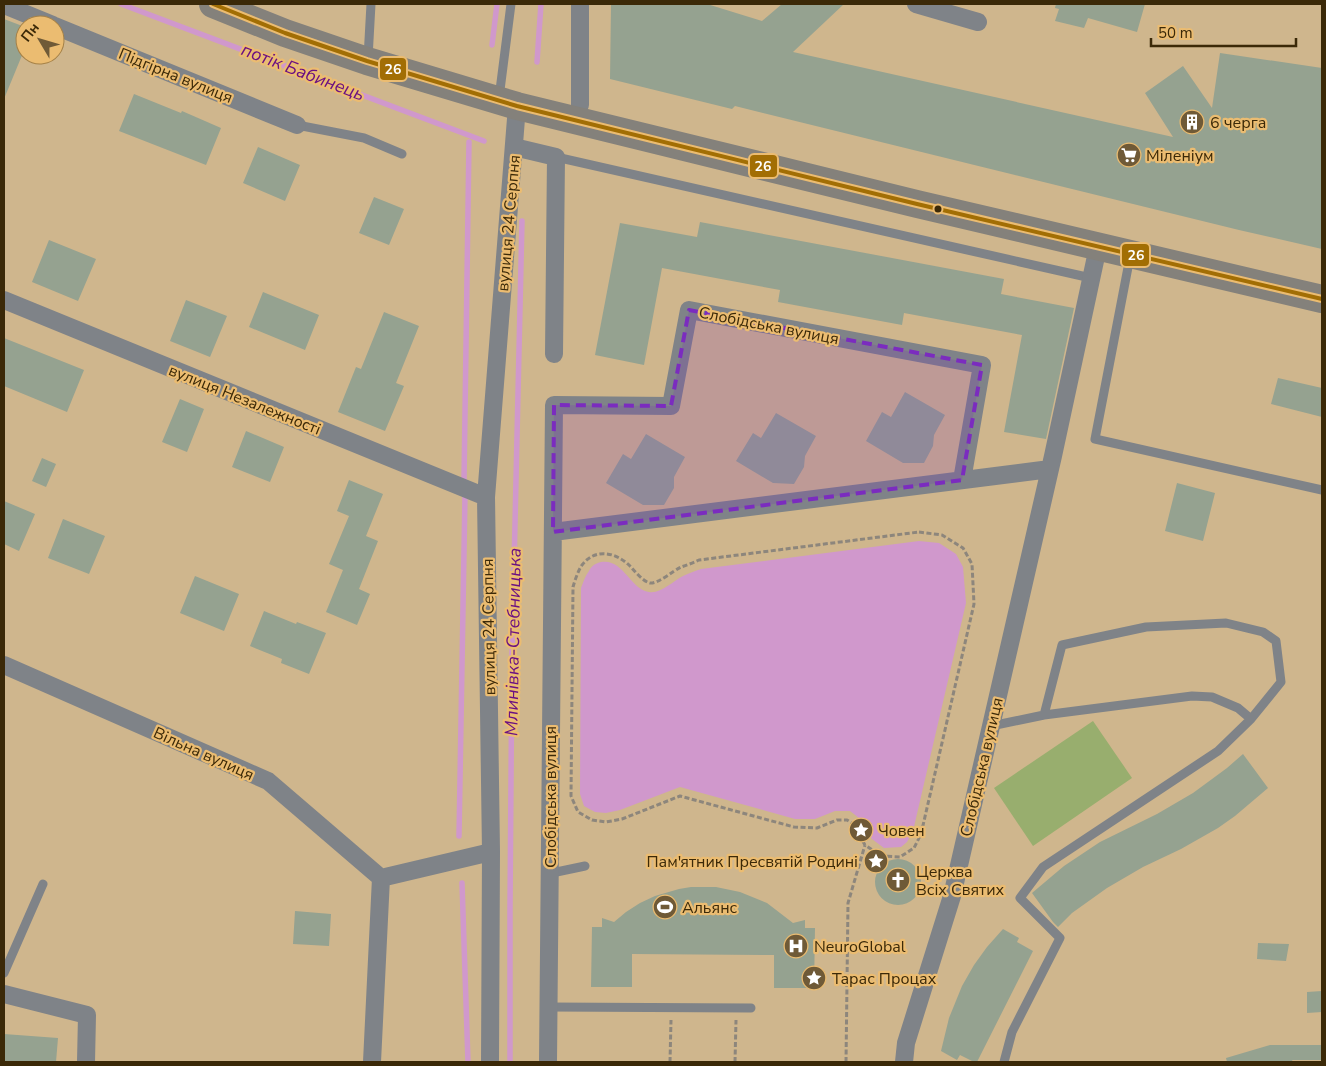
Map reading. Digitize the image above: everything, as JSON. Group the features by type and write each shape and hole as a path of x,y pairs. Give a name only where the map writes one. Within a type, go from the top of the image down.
{"main road":[{"path":"212,4 285,33 367,61 508,103 908,202 1322,299"}],"street":[{"path":"580,4 580,105"},
{"path":"916,4 978,22"},
{"name":"Підгірна вулиця","path":"4,5 29,15"},
{"name":"Підгірна вулиця","path":"65,30 297,125"},
{"name":"вулиця 24 Серпня","path":"490,1062 491,852 486,497 514,147 508,103"},
{"path":"514,147 556,157 554,354"},
{"name":"Слобідська вулиця","path":"904,1062 906,1043 952,896 1050,469 1098,246"},
{"name":"вулиця Незалежності","path":"4,300 486,497"},
{"name":"Слобідська вулиця","path":"548,1062 548,873 554,405 670,406 689,310 982,365 962,480"},
{"path":"553,532 1050,469"},
{"name":"Вільна вулиця","path":"4,665 268,781 381,878"},
{"path":"372,1062 381,878 491,852"},
{"path":"4,994 87,1015 86,1062"}],"lane":[{"path":"367,61 371,4"},
{"path":"508,103 511,4"},
{"path":"297,125 364,138 402,154"},
{"path":"556,157 1091,278"},
{"path":"1130,254 1095,439 1322,490"},
{"path":"1004,1062 1012,1032 1060,938 1020,898 1043,867 1218,751 1251,719 1281,682 1276,641 1263,632 1226,623 1146,627 1062,645 1044,715"},
{"path":"991,726 1044,715 1192,696 1212,697 1238,708 1251,719"},
{"path":"548,873 585,866"},
{"path":"4,973 43,884"},
{"path":"548,1007 751,1008"}],"path":[{"path":"846,1062 848,903 865,845 852,824 847,820 836,820 817,828 794,828 680,796 622,819 606,822 592,820 578,812 571,796 573,587 582,566 592,555 604,553 616,555 650,583 656,582 699,560 919,532 942,535 963,548 972,564 974,604 922,834 914,848 900,857 881,856 865,845"},
{"path":"670,1062 671,1007"},
{"path":"735,1062 736,1007"}],"highlighted area":[{"path":"689,310 982,365 962,480 553,532 554,405 671,406"}],"green space":[{"path":"1093,721 1132,778 1033,846 994,788"}],"shaded area":[{"path":"919,541 939,543 956,554 963,567 966,603 913,831 907,842 901,847 884,848 872,839 859,818 850,811 835,811 815,819 795,819 680,787 620,810 606,813 595,812 584,806 580,794 581,588 586,575 594,565 601,562 609,562 621,569 642,590 653,592 701,569"}],"building":[{"name":"Міленіум","path":"611,4 707,4 762,21 782,4 844,4 793,52 1173,137 1145,93 1183,66 1212,108 1220,53 1322,68 1322,249 735,106 732,109 610,79"},
{"path":"1056,4 1145,4 1137,32 1088,18 1084,28 1055,21 1059,9 1055,8"},
{"path":"4,19 15,23 15,65 18,65 4,99"},
{"path":"134,94 181,113 182,111 221,128 206,165 119,131"},
{"path":"258,147 300,165 285,201 243,183"},
{"path":"374,197 404,209 389,245 359,233"},
{"path":"700,222 1004,279 1001,294 1074,308 1046,439 1004,432 1022,335 904,313 902,325 778,302 780,290 662,268 644,365 595,355 620,223 697,237"},
{"path":"49,240 96,259 78,301 32,282"},
{"path":"263,292 319,315 305,350 249,327"},
{"path":"186,300 227,316 210,357 170,341"},
{"path":"384,312 419,326 396,383 404,386 385,431 338,412 356,367 361,369"},
{"path":"4,338 84,370 67,412 4,386"},
{"path":"1278,378 1322,388 1322,417 1271,404"},
{"path":"905,392 945,415 934,435 933,446 924,463 903,463 866,441 882,412 891,417"},
{"path":"180,399 204,409 187,452 162,442"},
{"path":"776,413 816,436 805,456 804,467 794,484 773,483 736,461 753,433 761,438"},
{"path":"246,431 284,447 270,482 232,467"},
{"path":"646,434 685,457 674,477 674,488 664,505 643,505 606,483 623,454 631,459"},
{"path":"42,458 56,464 46,487 32,481"},
{"path":"349,480 383,494 366,536 378,541 359,589 370,594 357,625 326,612 343,570 329,564 349,516 337,511"},
{"path":"1177,483 1215,493 1203,541 1165,531"},
{"path":"4,501 35,514 19,551 4,544"},
{"path":"63,519 105,536 89,574 48,558"},
{"path":"195,576 239,594 224,631 180,613"},
{"path":"264,611 296,624 297,622 326,633 309,674 281,663 282,659 250,646"},
{"path":"1243,754 1268,788 1218,828 1107,888 1072,913 1058,927 1053,922 1032,893 1064,866 1100,842 1157,814 1193,793"},
{"name":"Церква Всіх Святих","path":"893,859 903,859 917,869 921,882 917,895 911,901 903,905 893,905 879,895 875,887 875,877 885,863"},
{"path":"691,887 716,887 740,892 767,903 793,923 805,920 805,928 815,928 814,988 774,988 774,955 632,954 632,987 591,987 592,927 602,927 602,918 614,922 640,903 655,896"},
{"path":"295,911 331,914 329,946 293,944"},
{"path":"1003,929 1019,938 1017,942 1033,951 977,1062 960,1055 957,1060 941,1051 949,1018 962,986 974,965"},
{"path":"1258,943 1289,944 1286,961 1257,959"},
{"path":"1322,991 1322,1012 1307,1013 1307,992"},
{"path":"4,1034 58,1038 56,1062 4,1062"},
{"path":"1270,1045 1322,1045 1322,1060 1227,1062 1226,1058"}],"waterway":[{"name":"потік Бабинець","path":"121,4 484,141"},
{"path":"492,45 497,4"},
{"name":"Млинівка-Стебницька","path":"537,62 541,4"},
{"path":"464,481 469,142"},
{"name":"Млинівка-Стебницька","path":"510,1062 512,653 522,221"},
{"path":"459,836 465,495"},
{"path":"462,883 468,1062"}],"transit line":[{"name":"26","path":"213,4 285,33 367,61 517,106 917,204 1322,299"}],"place":[{"name":"6 черга","path":"1192,122"},
{"name":"Міленіум","path":"1129,155"},
{"name":"Човен","path":"861,830"},
{"name":"Пам'ятник Пресвятій Родині","path":"876,861"},
{"name":"Церква Всіх Святих","path":"898,880"},
{"name":"Альянс","path":"665,907"},
{"name":"NeuroGlobal","path":"796,946"},
{"name":"Тарас Процах","path":"814,978"}]}
